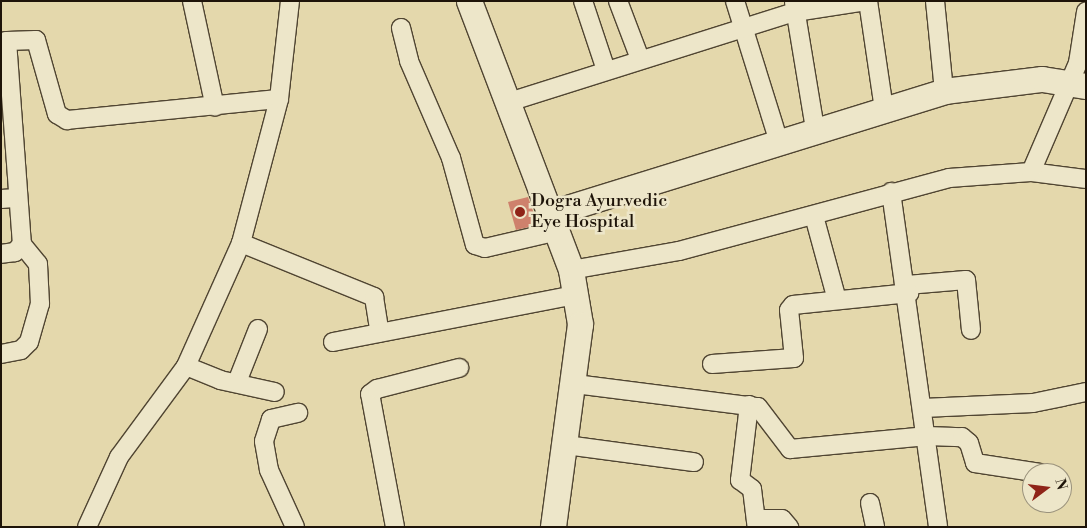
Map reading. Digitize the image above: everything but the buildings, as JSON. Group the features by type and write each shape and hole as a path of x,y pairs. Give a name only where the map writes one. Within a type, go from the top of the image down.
{"street":[{"path":"192,1 215,107"},
{"path":"87,527 119,457 186,366 242,243 279,98 290,1"},
{"path":"469,1 509,102 571,270 580,324 575,384 553,527"},
{"path":"583,1 606,70"},
{"path":"618,1 640,59"},
{"path":"735,1 779,142"},
{"path":"509,102 744,27 795,7 867,1 884,109"},
{"path":"935,1 944,91"},
{"path":"795,7 815,129"},
{"path":"1030,172 1077,84 1086,12"},
{"path":"401,28 409,61 451,158 475,245 485,248 815,129 944,91 1010,81 1077,84"},
{"path":"1,354 20,350 29,342 40,304 38,264 22,244 9,199 4,42 36,40 57,114 67,120 215,107 279,98"},
{"path":"571,270 679,251 814,216 891,192 949,178 1030,172 1086,180"},
{"path":"891,192 908,289 938,527"},
{"path":"814,216 837,300"},
{"path":"242,243 374,297 380,333"},
{"path":"1,254 15,252 22,244"},
{"path":"712,364 794,358 790,306 966,280 971,330"},
{"path":"333,342 575,295"},
{"path":"237,382 258,329"},
{"path":"186,366 275,392"},
{"path":"395,527 370,394 377,389 459,368"},
{"path":"575,384 749,405 764,410 790,449 927,436 962,437 969,443 972,461 979,465 1022,471"},
{"path":"923,408 1033,403 1086,392"},
{"path":"749,405 740,480 752,489 756,523 782,519 789,527"},
{"path":"295,527 269,470 264,441 271,419 298,412"},
{"path":"566,445 694,462"},
{"path":"870,503 875,527"}],"place":[{"name":"Dogra Ayurvedic Eye Hospital","path":"520,212"}]}
